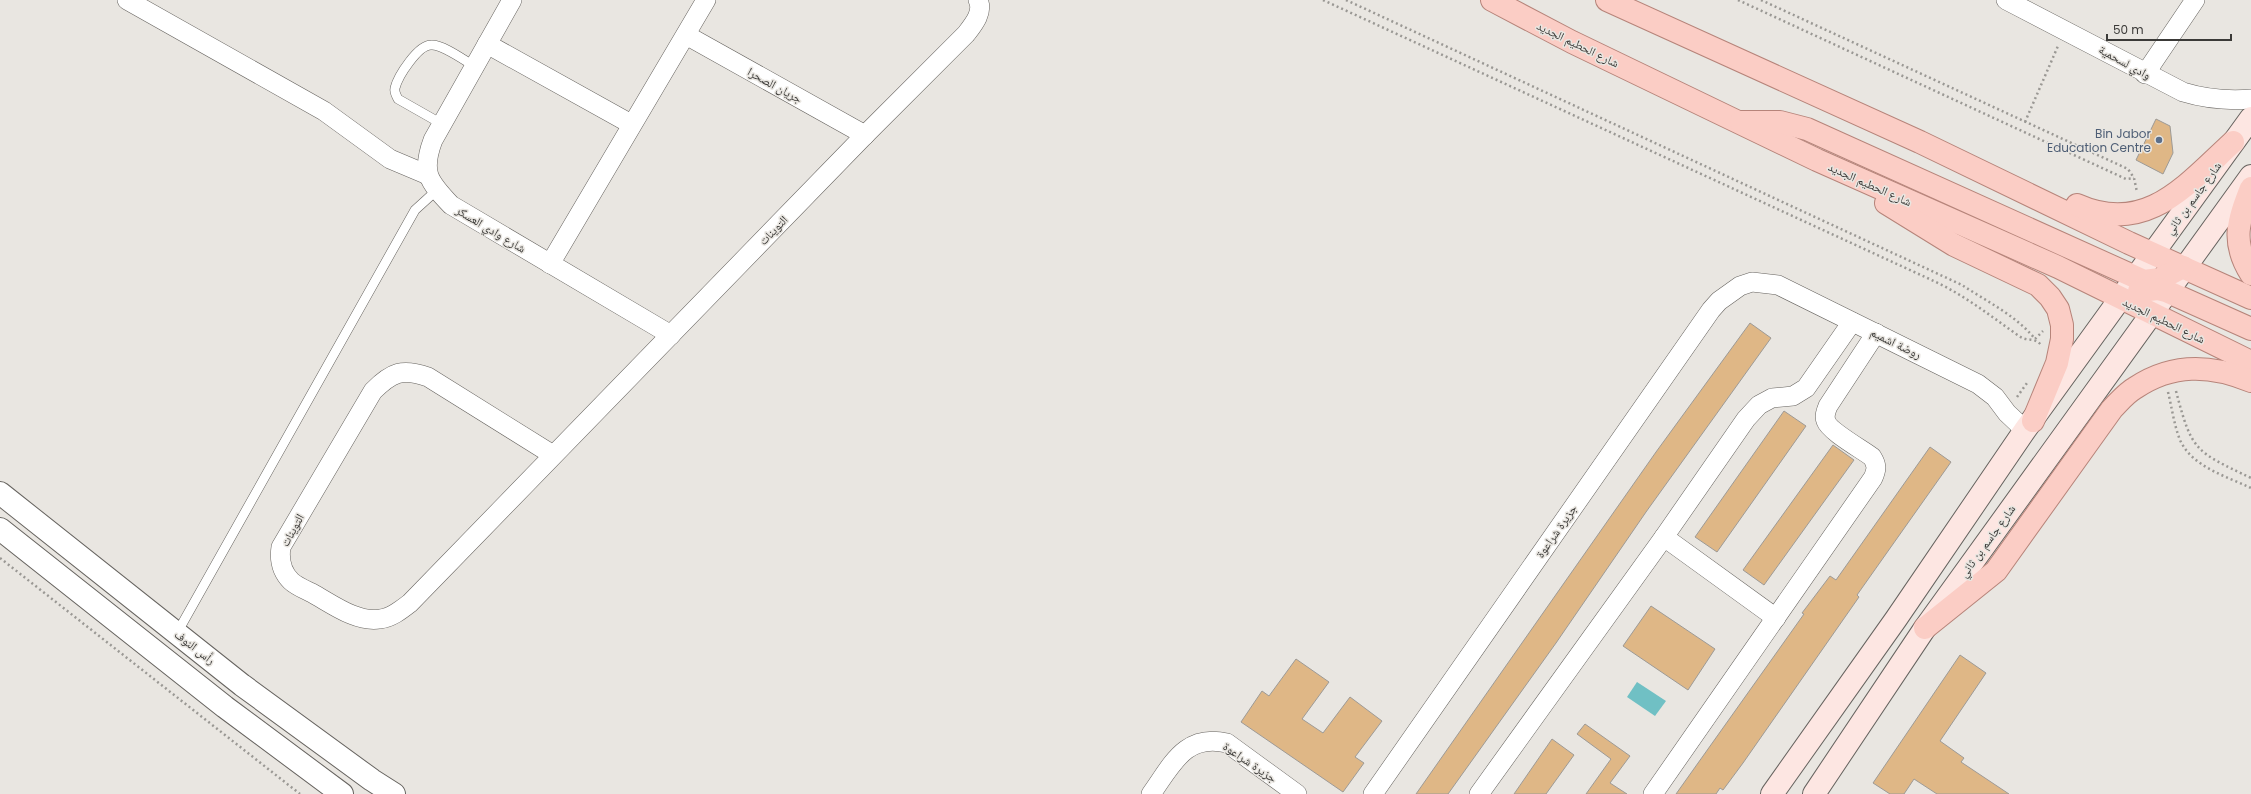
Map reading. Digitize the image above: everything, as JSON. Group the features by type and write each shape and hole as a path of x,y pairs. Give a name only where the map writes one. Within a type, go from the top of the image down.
{"main road":[{"name":"شارع الحطيم الجديد","path":"1492,0 1579,46 1817,160 2058,267 2251,362"},
{"path":"1607,0 1920,142 2153,254 2251,298"},
{"name":"شارع جاسم بن ثاني","path":"2122,299 2251,118"},
{"path":"1738,122 1780,122 1807,129 2144,281 2160,279 2183,267 2251,176"},
{"path":"1920,142 1961,154 2088,210 2109,215 2128,215 2147,211 2168,200 2233,142"},
{"path":"1817,160 1954,245 2038,285 2050,297 2058,309 2062,326 2062,339 2057,363 2029,426"},
{"path":"2251,188 2239,222 2238,243 2243,260 2251,274"},
{"name":"شارع جاسم بن ثاني","path":"1822,786 1925,628 2183,267"},
{"path":"1772,794 1896,619 2029,426 2122,299 2136,291 2158,289 2166,291 2251,329"},
{"path":"1925,628 1996,571 2112,409 2134,388 2165,372 2183,368 2206,369 2237,375 2251,381"}],"street":[{"path":"127,0 324,111 390,159 432,183"},
{"path":"432,183 426,158 442,124 512,0"},
{"path":"550,264 631,124 706,0"},
{"name":"التوينات","path":"553,455 428,376 416,372 401,371 386,377 373,391 281,547 279,560 283,571 291,582 351,614 366,619 381,619 396,613 410,603 865,135 966,34 977,20 980,4 978,0"},
{"name":"وادي لسحمية","path":"2006,0 2065,29 2145,74 2182,92 2206,99 2223,101 2251,99"},
{"path":"2145,74 2195,0"},
{"name":"جريان الصحرا","path":"686,34 865,135"},
{"path":"487,44 631,124"},
{"name":"شارع وادي العسكر","path":"432,183 451,205 672,335"},
{"name":"روضة اشميم","path":"1752,282 1778,285 1978,384 1995,396 2007,413 2029,426"},
{"name":"جزيرة شراعوة","path":"1373,794 1711,310 1729,292 1752,282"},
{"path":"1479,794 1664,537 1746,419 1759,405 1772,398 1793,396 1806,388 1852,322"},
{"path":"1652,794 1776,618 1877,470 1876,464 1872,457 1832,428 1826,422 1825,415 1828,406 1876,333"},
{"name":"رأس النوف","path":"0,493 242,685 372,780 394,794"},
{"path":"0,529 225,707 342,794"},
{"path":"1664,537 1776,618"},
{"name":"جزيرة شراعوة","path":"1151,794 1177,758 1188,747 1200,741 1213,740 1226,743 1297,794"}],"lane":[{"path":"442,124 398,99 395,94 395,86 416,52 424,46 439,46 474,66"},
{"path":"177,633 432,183"}],"path":[{"path":"1323,0 1936,282 1970,301 2021,337 2035,339"},
{"path":"1346,0 1962,284 2002,311 2026,330 2042,348"},
{"path":"1738,0 2126,179 2134,178"},
{"path":"1761,0 2128,169 2134,178 2138,196"},
{"path":"2025,122 2065,29"},
{"path":"2007,413 2029,380"},
{"path":"2174,385 2186,428 2198,448 2207,456 2251,478"},
{"path":"2167,388 2180,440 2188,453 2200,464 2251,488"},
{"path":"0,558 300,794"}],"water":[{"path":"1637,682 1666,701 1655,716 1627,697"}],"building":[{"name":"Bin Jabor Education Centre","path":"2156,119 2170,126 2173,153 2163,174 2136,160"},
{"path":"1750,323 1771,338 1646,512 1556,643 1448,794 1416,794 1656,452"},
{"path":"1784,411 1806,426 1717,552 1695,537"},
{"path":"1833,445 1854,460 1764,585 1743,570"},
{"path":"1930,447 1951,462 1857,595 1859,597 1743,763 1723,790 1720,788 1716,794 1676,794 1804,614 1802,613 1830,576 1836,580"},
{"path":"1651,606 1715,649 1688,690 1623,646"},
{"path":"1960,655 1986,673 1940,741 1964,758 1961,762 2009,794 1937,794 1914,779 1904,794 1890,794 1873,783"},
{"path":"1296,659 1329,682 1302,719 1323,733 1350,697 1382,721 1355,757 1364,763 1343,792 1241,722 1262,691 1269,696"},
{"path":"1585,724 1630,756 1610,783 1627,794 1586,794 1611,759 1577,734"},
{"path":"1552,739 1574,755 1546,794 1514,794"}],"place":[{"name":"Bin Jabor Education Centre","path":"2159,140"}]}
